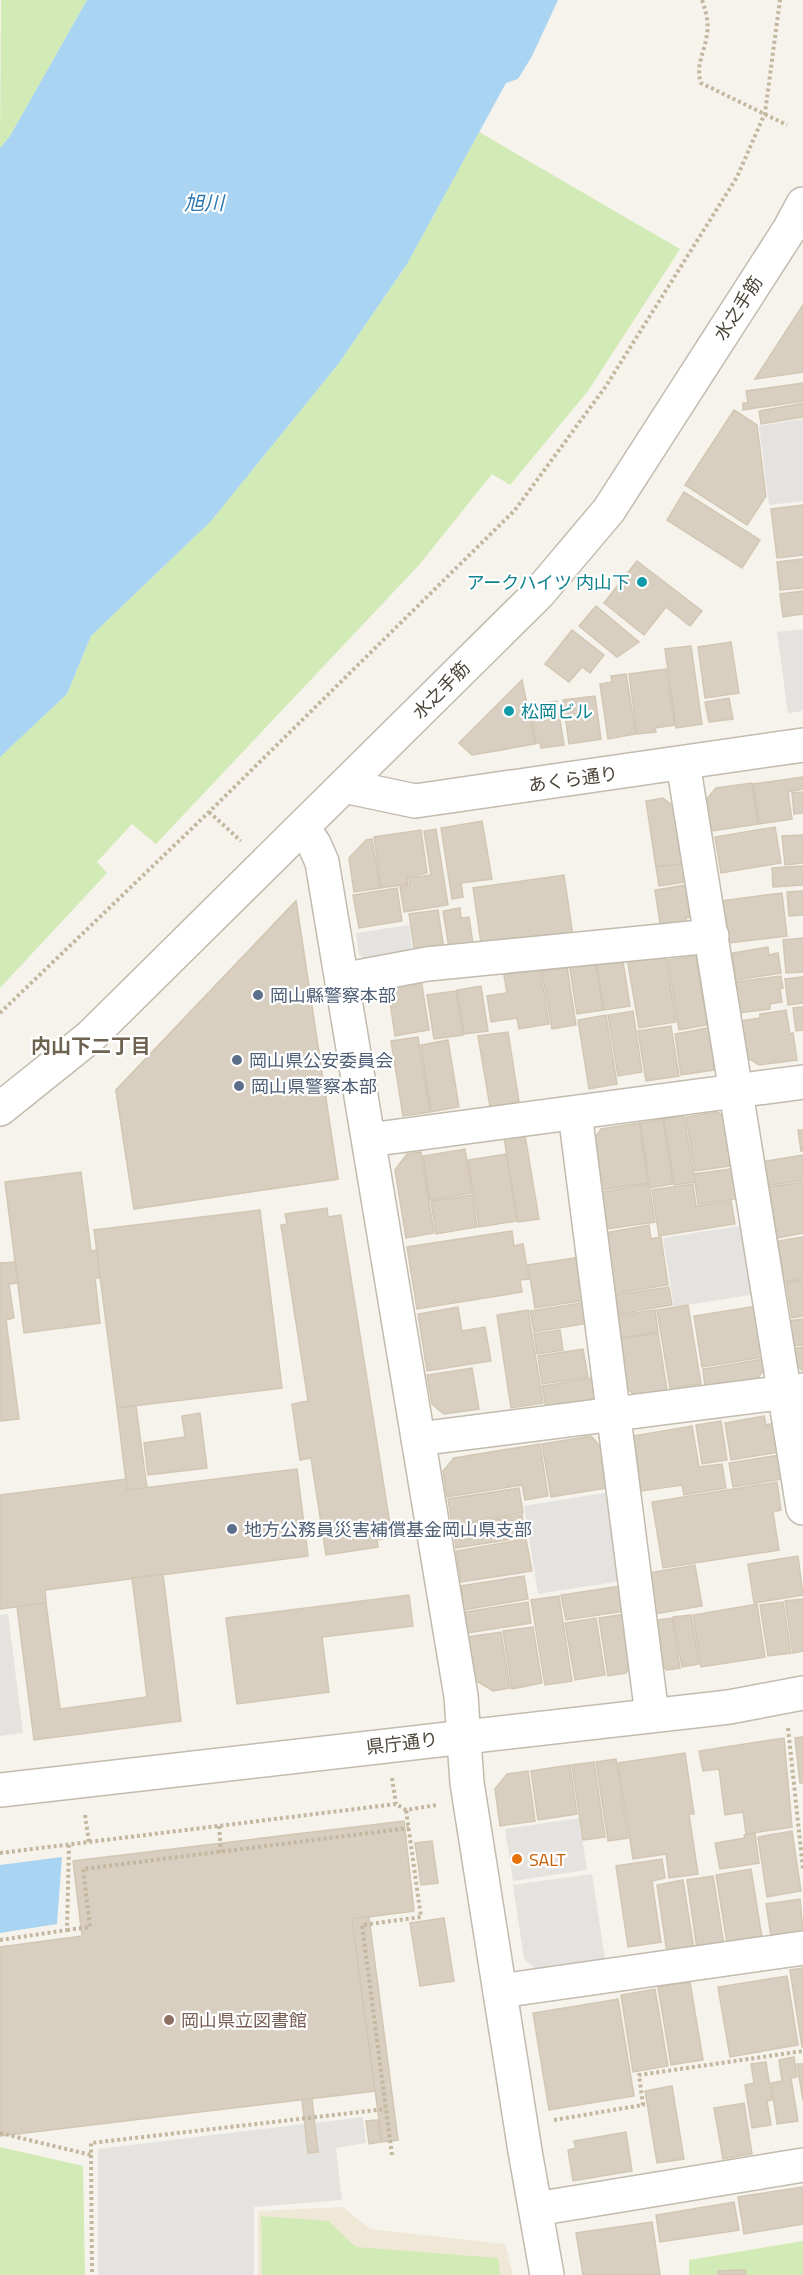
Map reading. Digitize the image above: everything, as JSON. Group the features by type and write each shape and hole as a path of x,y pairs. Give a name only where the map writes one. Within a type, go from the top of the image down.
{"street":[{"name":"水之手筋","path":"0,1109 91,1036 539,593 609,510 798,223"},
{"name":"あくら通り","path":"344,786 415,801 803,745"},
{"path":"683,763 736,1091 794,1392 803,1508"},
{"path":"303,828 322,862 369,1140 461,1695 467,1784 547,2275"},
{"path":"342,980 427,964 712,936"},
{"path":"369,1140 803,1082"},
{"path":"575,1113 652,1715"},
{"path":"418,1439 794,1392"},
{"name":"県庁通り","path":"0,1790 729,1707 794,1694"},
{"path":"500,1991 803,1948"},
{"path":"536,2209 803,2165"}],"path":[{"path":"702,0 708,20 707,37 698,74 701,83 787,125"},
{"path":"0,1013 209,812 515,510 606,386 737,177 765,113 780,0"},
{"path":"209,812 241,841"},
{"path":"794,1694 803,1869"},
{"path":"392,1777 396,1804"},
{"path":"0,1853 396,1804 406,1810 444,1804"},
{"path":"392,2155 362,1925 422,1917 406,1810"},
{"path":"85,1815 89,1842"},
{"path":"219,1826 221,1851"},
{"path":"0,1940 90,1927 83,1869 409,1828"},
{"path":"67,1930 69,1845"},
{"path":"545,2121 643,2105 639,2075 803,2051"},
{"path":"92,2275 91,2143 386,2109"},
{"path":"0,2133 91,2156"}],"shaded area":[{"path":"803,419 803,501 769,505 759,426"},
{"path":"803,629 803,711 788,713 777,632"},
{"path":"409,925 413,956 372,966 359,955 356,933"},
{"path":"745,1225 756,1294 674,1307 663,1238"},
{"path":"610,1492 621,1581 538,1594 524,1506"},
{"path":"8,1614 23,1733 0,1736 0,1615"},
{"path":"579,1818 587,1870 513,1881 505,1829"},
{"path":"592,1874 605,1959 536,1969 524,1959 513,1885"},
{"path":"363,2117 366,2143 336,2148 342,2200 254,2207 254,2275 98,2275 98,2149 304,2124 308,2153 318,2152 315,2123"},
{"path":"343,2207 370,2229 505,2244 513,2275 258,2275 258,2211"}],"green space":[{"path":"1,0 87,0 10,136 0,148"},
{"path":"479,132 680,249 588,391 510,485 492,474 419,565 156,844 132,824 97,862 107,873 0,988 0,757 67,694 91,636 211,521 339,363 407,264"},
{"path":"0,2147 83,2166 85,2275 0,2275"},
{"path":"261,2216 328,2221 356,2247 498,2258 500,2275 262,2275"},
{"path":"803,2241 803,2275 745,2275 745,2270 719,2271 719,2275 689,2275 689,2260"}],"water":[{"name":"旭川","path":"87,0 558,0 532,56 518,79 506,83 407,264 339,363 211,521 91,636 67,694 0,757 0,148 10,136"},
{"path":"62,1857 57,1924 0,1933 0,1865"}],"building":[{"path":"803,305 803,372 755,379"},
{"path":"803,383 803,401 743,410 743,403 748,403 746,391"},
{"path":"803,403 803,417 761,424 759,411"},
{"path":"734,410 757,425 766,496 747,525 685,485"},
{"path":"684,492 760,540 742,568 667,520"},
{"path":"803,505 803,555 777,558 771,509"},
{"path":"803,559 803,588 780,590 777,562"},
{"name":"アークハイツ 内山下","path":"637,561 702,611 690,626 666,607 644,635 604,603"},
{"path":"803,591 803,614 783,617 780,594"},
{"path":"596,606 639,642 617,657 579,626"},
{"path":"572,630 604,655 590,673 582,667 569,682 545,664"},
{"path":"731,642 739,693 705,698 698,647"},
{"path":"691,646 702,724 676,728 665,649"},
{"path":"666,669 675,725 655,728 656,732 637,734 629,674"},
{"path":"626,674 636,734 608,739 600,684 612,682 611,676"},
{"name":"松岡ビル","path":"522,680 535,744 472,755 459,743"},
{"path":"595,696 601,739 569,744 563,700"},
{"path":"729,698 733,719 709,722 705,702"},
{"path":"557,701 564,745 541,748 540,743 536,743 529,705"},
{"path":"803,777 803,789 788,792 792,819 759,824 753,784"},
{"path":"752,783 758,824 711,831 706,800 716,788"},
{"path":"803,792 803,813 794,814 792,793"},
{"path":"663,798 673,806 682,864 656,867 646,801"},
{"path":"482,821 492,879 461,883 463,897 452,899 441,828"},
{"path":"775,827 781,863 721,873 715,837"},
{"path":"436,829 448,905 404,912 400,887 410,885 409,878 431,875 424,831"},
{"path":"421,830 427,873 407,877 408,884 381,888 374,837"},
{"path":"803,835 803,863 785,865 782,836"},
{"path":"372,839 380,888 354,892 349,858 366,840"},
{"path":"682,864 685,882 659,886 656,867"},
{"path":"803,866 803,885 773,887 772,868"},
{"path":"564,875 573,936 506,946 505,939 481,943 473,888"},
{"path":"685,885 690,917 686,918 687,926 661,930 655,890"},
{"path":"397,888 402,921 359,928 353,895"},
{"path":"803,891 803,915 789,916 787,892"},
{"path":"782,893 787,936 729,943 726,916 723,916 721,901"},
{"name":"岡山縣警察本部","path":"296,901 338,1179 134,1209 116,1090"},
{"name":"岡山縣警察本部","path":"296,901 338,1179 134,1209 116,1090"},
{"path":"460,908 461,918 469,917 473,944 449,948 443,911"},
{"path":"438,910 444,950 415,955 409,914"},
{"path":"803,938 803,972 786,973 783,940"},
{"path":"768,947 769,955 778,953 781,973 736,980 732,953"},
{"path":"665,952 676,1022 639,1028 627,958"},
{"path":"622,955 630,1006 604,1010 596,959"},
{"path":"696,956 707,1025 679,1030 668,960"},
{"path":"595,959 603,1010 577,1014 569,963"},
{"path":"567,967 576,1025 552,1029 542,971"},
{"path":"540,969 549,1024 519,1029 517,1018 491,1022 487,996 507,993 504,975"},
{"path":"781,976 782,1002 770,1004 770,1009 739,1013 735,982"},
{"path":"803,977 803,1003 788,1005 785,979"},
{"path":"421,979 429,1030 395,1036 389,995 395,994 393,983"},
{"path":"481,986 488,1031 464,1034 457,990"},
{"path":"456,991 463,1035 434,1039 427,995"},
{"path":"803,1007 803,1030 796,1031 793,1008"},
{"path":"786,1010 790,1034 793,1033 797,1060 759,1065 746,1057 741,1021 760,1018 760,1014"},
{"path":"633,1011 642,1072 618,1076 608,1015"},
{"path":"606,1015 617,1084 589,1089 578,1020"},
{"path":"671,1026 679,1076 646,1081 638,1031"},
{"path":"713,1027 719,1062 713,1063 714,1070 681,1075 675,1034"},
{"path":"508,1032 519,1102 490,1107 478,1036"},
{"path":"418,1037 430,1112 403,1116 391,1041"},
{"path":"448,1040 459,1107 431,1112 421,1045"},
{"path":"717,1112 729,1119 736,1165 695,1171 686,1117"},
{"path":"684,1116 695,1182 674,1185 664,1119"},
{"path":"663,1119 673,1184 650,1188 640,1123"},
{"path":"639,1123 648,1183 601,1190 593,1141 601,1129"},
{"path":"798,1130 803,1130 803,1151 801,1151"},
{"path":"525,1135 539,1219 518,1222 504,1138"},
{"path":"465,1149 472,1193 430,1200 423,1156"},
{"path":"421,1152 434,1233 406,1238 395,1170 407,1154"},
{"path":"506,1154 517,1221 479,1227 468,1160"},
{"path":"803,1155 803,1180 765,1186 761,1162"},
{"path":"737,1168 742,1198 698,1204 694,1174"},
{"path":"81,1172 91,1251 97,1250 101,1278 95,1278 100,1323 24,1333 5,1182"},
{"path":"803,1182 803,1233 777,1238 769,1187"},
{"path":"649,1184 655,1222 607,1229 601,1192"},
{"path":"693,1184 696,1206 731,1201 735,1224 659,1236 652,1190"},
{"path":"472,1195 477,1227 436,1234 431,1201"},
{"path":"327,1208 328,1217 341,1215 392,1537 377,1540 378,1547 326,1555 311,1458 300,1460 292,1404 308,1401 281,1225 287,1224 285,1214"},
{"path":"260,1210 282,1388 117,1408 94,1230"},
{"path":"649,1225 651,1239 661,1237 668,1285 613,1294 604,1233"},
{"path":"512,1231 514,1246 523,1244 529,1279 520,1280 522,1292 417,1309 407,1247"},
{"path":"803,1237 803,1279 784,1282 778,1241"},
{"path":"580,1257 586,1300 535,1308 528,1265"},
{"path":"15,1262 18,1283 9,1284 14,1318 6,1320 19,1419 0,1421 0,1263"},
{"path":"803,1280 803,1316 792,1318 786,1283"},
{"path":"669,1287 672,1305 613,1315 610,1296"},
{"path":"587,1302 590,1323 534,1332 530,1311"},
{"path":"688,1305 701,1384 670,1388 657,1310"},
{"path":"756,1306 764,1357 702,1367 694,1316"},
{"path":"458,1307 462,1331 485,1327 491,1361 427,1371 418,1314"},
{"path":"528,1310 543,1403 511,1408 497,1315"},
{"path":"655,1310 658,1332 617,1338 614,1316"},
{"path":"803,1319 803,1345 793,1346 789,1321"},
{"path":"560,1330 563,1350 537,1354 534,1334"},
{"path":"658,1333 667,1390 635,1395 625,1387 618,1339"},
{"path":"803,1347 803,1371 795,1364 792,1349"},
{"path":"583,1349 588,1377 542,1384 538,1356"},
{"path":"764,1359 765,1368 758,1378 705,1387 703,1369"},
{"path":"472,1368 479,1409 444,1414 432,1404 427,1375"},
{"path":"597,1377 600,1392 595,1400 546,1408 542,1386"},
{"path":"136,1406 147,1488 127,1490 117,1408"},
{"path":"200,1413 207,1468 148,1475 144,1443 185,1437 182,1416"},
{"path":"764,1416 766,1425 775,1423 780,1452 731,1460 725,1423"},
{"path":"721,1421 727,1460 702,1464 696,1425"},
{"path":"692,1426 699,1467 722,1464 726,1488 684,1495 682,1485 635,1492 627,1437"},
{"path":"591,1436 600,1446 608,1488 551,1497 542,1444"},
{"path":"540,1444 548,1496 525,1500 522,1485 447,1497 443,1471 454,1458"},
{"path":"779,1455 783,1479 733,1487 729,1463"},
{"path":"297,1469 308,1556 45,1590 46,1603 0,1609 0,1495 126,1479 127,1490"},
{"path":"777,1482 781,1510 773,1512 779,1550 663,1568 652,1502"},
{"path":"519,1488 523,1513 452,1525 448,1499"},
{"path":"522,1515 525,1537 456,1548 453,1526"},
{"path":"526,1539 532,1571 461,1582 456,1551"},
{"path":"798,1556 803,1595 754,1603 748,1564"},
{"path":"695,1565 702,1606 655,1614 648,1573"},
{"path":"163,1574 181,1721 34,1740 17,1607 46,1603 60,1709 147,1697 132,1578"},
{"path":"524,1576 528,1599 464,1610 461,1586"},
{"path":"620,1586 624,1611 566,1620 561,1595"},
{"path":"409,1595 413,1626 322,1637 329,1692 237,1704 226,1618"},
{"path":"559,1596 572,1681 545,1685 531,1600"},
{"path":"803,1599 803,1651 793,1653 785,1601"},
{"path":"528,1602 531,1623 468,1633 465,1612"},
{"path":"783,1602 791,1653 768,1656 760,1605"},
{"path":"757,1604 765,1657 701,1667 693,1615"},
{"path":"624,1614 632,1662 626,1673 608,1676 599,1618"},
{"path":"691,1615 699,1664 682,1667 673,1617"},
{"path":"596,1618 605,1675 575,1680 565,1623"},
{"path":"672,1618 680,1668 667,1670 659,1663 652,1621"},
{"path":"533,1627 542,1683 512,1689 503,1631"},
{"path":"501,1632 510,1688 493,1691 475,1680 468,1637"},
{"path":"803,1737 803,1783 800,1783 795,1738"},
{"path":"784,1738 792,1827 746,1834 743,1812 725,1815 719,1769 703,1771 699,1751"},
{"path":"685,1753 694,1814 689,1814 698,1874 669,1878 666,1854 633,1859 618,1763"},
{"path":"616,1759 628,1838 608,1841 596,1762"},
{"path":"594,1762 605,1837 583,1840 572,1765"},
{"path":"570,1765 577,1814 538,1820 531,1771"},
{"path":"528,1771 535,1821 500,1826 495,1789 507,1774"},
{"path":"404,1821 414,1911 352,1919 375,2091 0,2136 0,1947 82,1936 73,1861"},
{"path":"792,1831 801,1891 767,1897 758,1837"},
{"path":"755,1833 759,1863 720,1869 715,1843 745,1838 744,1835"},
{"path":"432,1841 438,1883 421,1885 415,1843"},
{"path":"662,1859 665,1878 652,1881 661,1942 628,1947 616,1866"},
{"path":"751,1869 762,1938 727,1943 716,1875"},
{"path":"713,1876 724,1945 697,1949 687,1880"},
{"path":"683,1880 694,1949 667,1953 657,1885"},
{"path":"800,1899 803,1932 771,1937 766,1904"},
{"path":"369,1917 398,2140 382,2142 352,1919"},
{"path":"444,1918 454,1981 420,1986 410,1923"},
{"path":"803,1968 803,2047 802,2047 790,1970"},
{"path":"787,1976 798,2045 730,2057 718,1987"},
{"path":"690,1982 703,2060 671,2065 658,1987"},
{"path":"655,1989 668,2066 633,2072 621,1995"},
{"path":"618,1999 634,2096 549,2110 533,2013"},
{"path":"794,2057 797,2077 791,2078 798,2121 777,2124 771,2083 782,2081 779,2060"},
{"path":"766,2062 772,2100 767,2101 771,2125 752,2128 745,2085 754,2083 751,2064"},
{"path":"797,2064 803,2064 803,2101"},
{"path":"672,2086 684,2159 657,2163 645,2091"},
{"path":"312,2099 318,2152 308,2153 302,2100"},
{"path":"744,2103 752,2154 723,2159 714,2108"},
{"path":"378,2120 381,2142 369,2144 366,2121"},
{"path":"626,2132 632,2171 573,2181 568,2150 576,2148 574,2141"},
{"path":"803,2187 803,2224 744,2234 738,2197"},
{"path":"734,2202 739,2230 660,2242 656,2215"},
{"path":"652,2222 660,2275 583,2275 576,2233"},
{"path":"745,2270 745,2275 719,2275 718,2271"}],"place":[{"name":"アークハイツ 内山下","path":"642,582"},
{"name":"松岡ビル","path":"509,711"},
{"name":"岡山縣警察本部","path":"258,995"},
{"name":"岡山県公安委員会","path":"237,1060"},
{"name":"岡山県警察本部","path":"239,1086"},
{"name":"地方公務員災害補償基金岡山県支部","path":"232,1529"},
{"name":"SALT","path":"517,1859"},
{"name":"岡山県立図書館","path":"169,2020"}],"district":[{"name":"内山下二丁目","path":"91,1045"}]}
